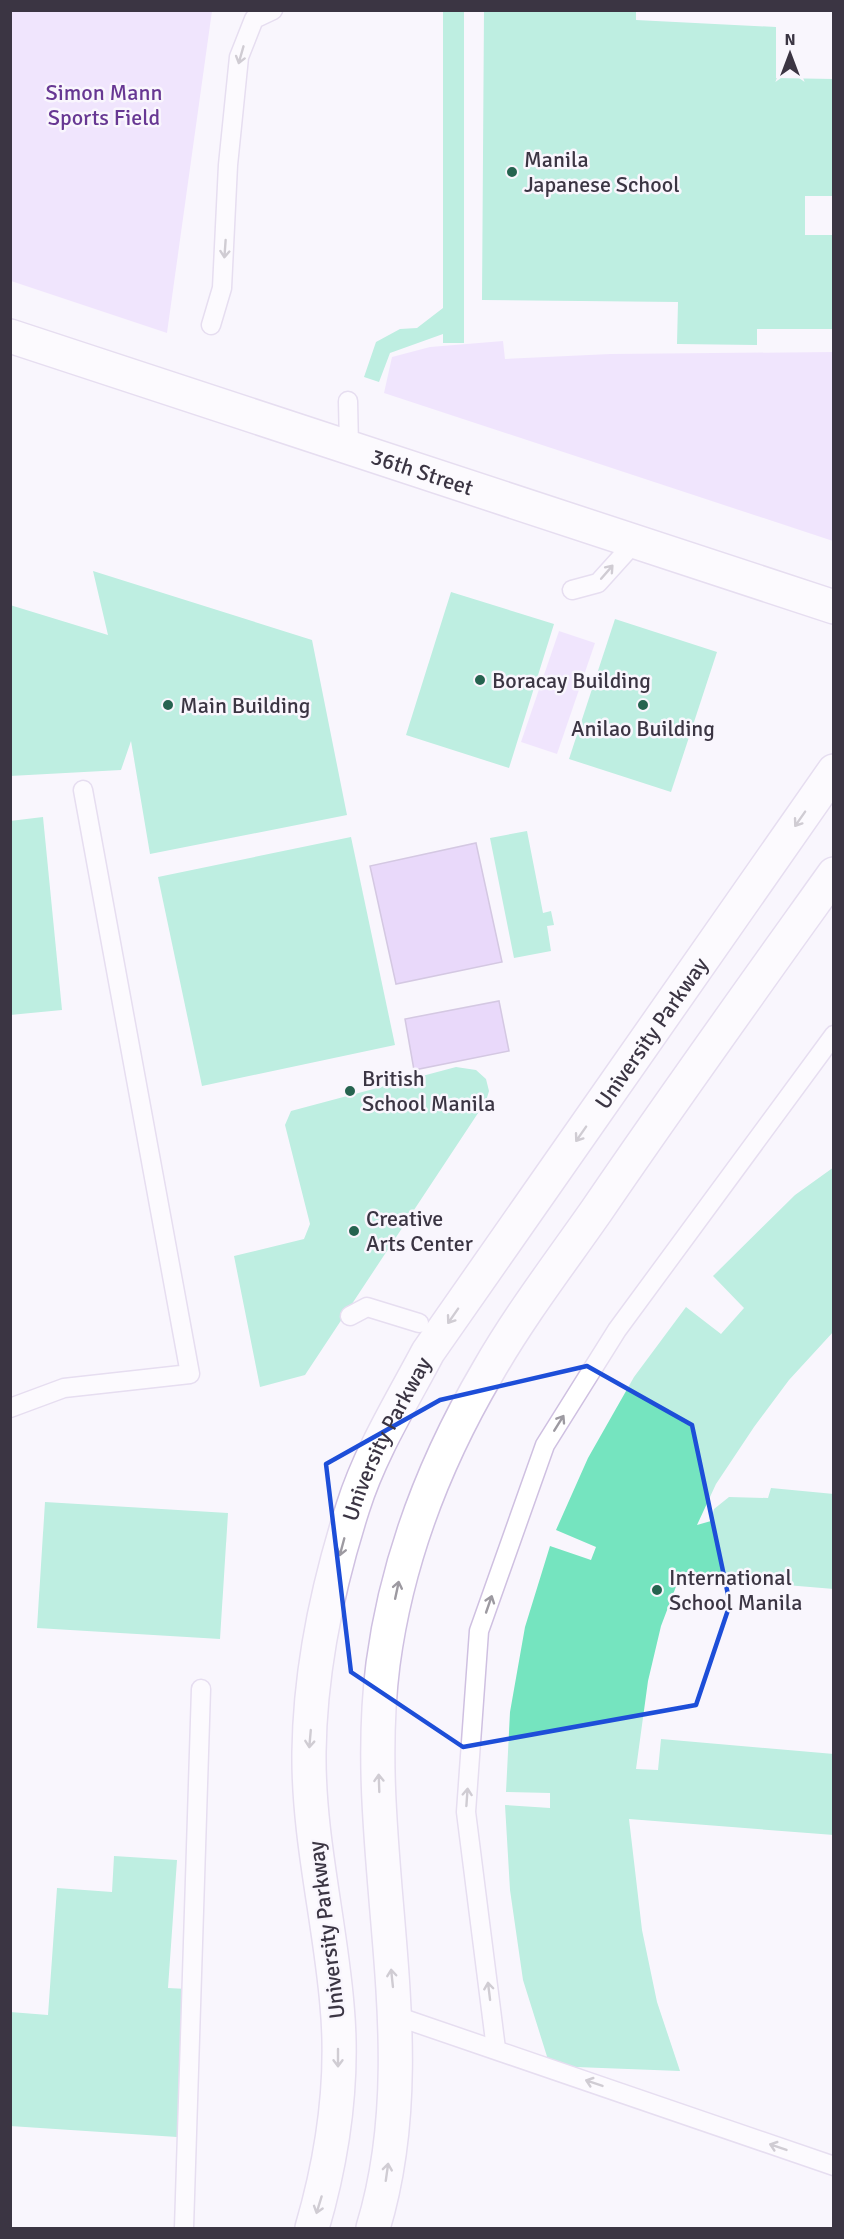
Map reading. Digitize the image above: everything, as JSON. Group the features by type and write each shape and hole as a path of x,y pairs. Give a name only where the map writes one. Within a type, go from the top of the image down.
{"main road":[{"name":"36th Street","path":"10,336 834,607"},
{"name":"University Parkway","path":"312,2229 324,2188 338,2106 338,2006 316,1842 309,1753 317,1668 332,1582 353,1506 382,1437 428,1352 834,771"},
{"path":"373,2229 384,2193 396,2108 396,2016 385,1901 378,1764 383,1666 397,1586 420,1512 447,1446 489,1368 627,1166 834,874"}],"lane":[{"path":"211,325 222,288 228,165 239,57 254,19 273,10"},
{"path":"348,401 349,447"},
{"path":"572,590 598,584 634,542"},
{"path":"10,1408 64,1388 190,1374 83,790"},
{"path":"496,2049 466,1812 479,1632 545,1445 617,1330 834,1035"},
{"path":"350,1316 367,1307 419,1323"},
{"path":"184,2229 201,1689"},
{"path":"396,2016 834,2166"}],"highlighted area":[{"path":"587,1366 692,1425 730,1604 696,1705 463,1747 351,1672 326,1464 440,1400"}],"green space":[{"name":"Simon Mann Sports Field","path":"10,11 212,11 167,333 11,281"},
{"path":"503,341 505,359 610,354 833,352 833,541 384,393 392,357 430,347"},
{"path":"559,631 595,643 557,754 521,742"}],"shaded area":[{"path":"476,843 502,962 396,984 370,866"},
{"path":"499,1001 509,1051 414,1070 405,1019"}],"building":[{"path":"443,10 464,10 464,343 443,343 443,334 390,353 379,382 364,377 376,342 400,329 417,328 443,308"},
{"path":"484,10 636,10 636,20 776,27 776,78 834,79 834,196 805,196 805,235 834,235 834,329 757,329 757,345 677,344 678,302 482,300"},
{"name":"Main Building","path":"93,571 312,640 347,815 150,854 131,741 121,770 10,776 10,605 108,635"},
{"name":"Boracay Building","path":"451,592 554,624 509,768 406,735"},
{"name":"Anilao Building","path":"615,619 717,652 671,792 569,759"},
{"path":"43,817 62,1010 10,1015 10,821"},
{"path":"527,831 543,913 551,911 554,925 547,926 551,951 514,958 490,838"},
{"path":"351,837 395,1045 202,1086 158,877"},
{"name":"Creative Arts Center","path":"456,1067 476,1070 486,1079 489,1091 486,1101 305,1375 260,1387 234,1256 304,1239 310,1224 285,1125 291,1111"},
{"path":"834,1167 834,1331 789,1380 754,1427 716,1484 697,1525 711,1521 714,1509 729,1497 768,1498 771,1488 834,1494 834,1589 680,1576 661,1626 648,1681 636,1769 658,1770 661,1739 834,1754 834,1835 629,1819 642,1930 657,2002 680,2071 550,2066 523,1980 510,1890 505,1805 550,1808 550,1793 506,1792 510,1712 525,1627 550,1546 591,1560 596,1547 556,1530 588,1458 634,1377 686,1307 721,1334 744,1308 713,1276 795,1195"},
{"path":"45,1502 228,1513 220,1639 37,1628"},
{"path":"114,1856 177,1860 168,1988 187,1989 177,2137 10,2126 10,2012 48,2015 57,1888 112,1892"}],"place":[{"name":"Manila Japanese School","path":"512,172"},
{"name":"Boracay Building","path":"480,680"},
{"name":"Main Building","path":"168,705"},
{"name":"Anilao Building","path":"643,705"},
{"name":"British School Manila","path":"350,1091"},
{"name":"Creative Arts Center","path":"354,1231"},
{"name":"International School Manila","path":"657,1590"}]}
